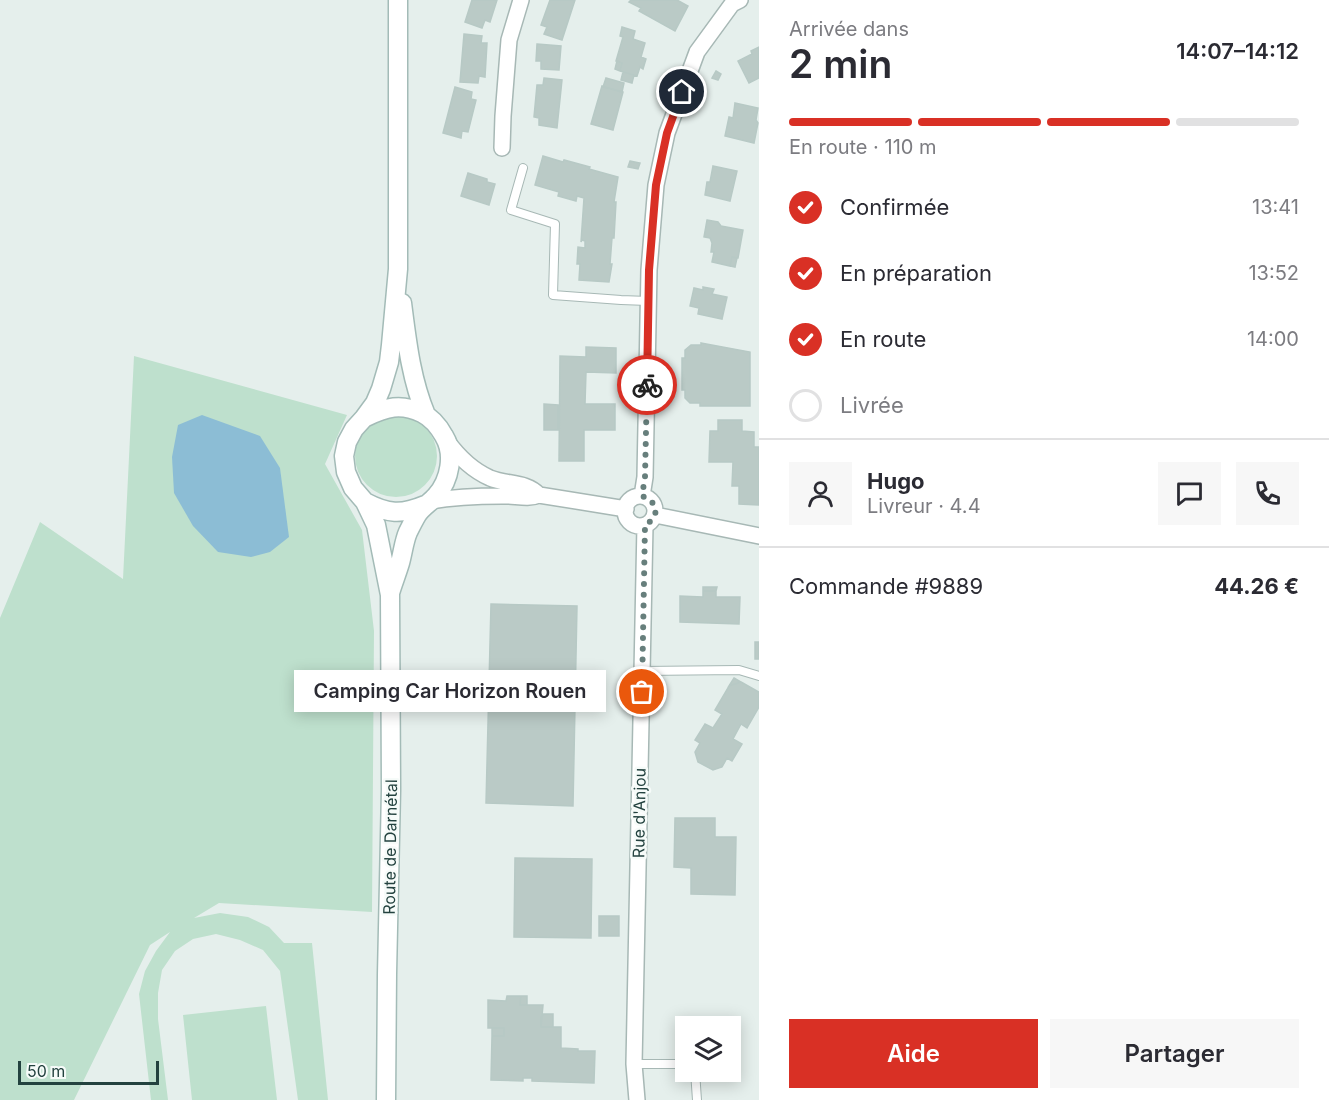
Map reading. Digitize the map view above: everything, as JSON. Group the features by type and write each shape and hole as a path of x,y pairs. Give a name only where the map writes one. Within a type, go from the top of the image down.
{"main road":[{"path":"390,595 376,525 365,502 353,488 346,471 344,456 347,442 354,429 375,402 389,362 398,269 398,0"},
{"path":"398,269 408,354 418,395 426,415"},
{"path":"364,418 380,410 400,407 426,415 438,426 447,441 450,459 447,477 436,496 416,517 407,534 390,595"},
{"path":"365,502 380,510 396,513 411,511 428,503"},
{"name":"Route de Darnétal","path":"386,1100 391,790 390,595"}],"street":[{"path":"502,148 509,40 521,0"},
{"path":"642,496 645,477 649,270 656,185 667,133 697,52 733,1"},
{"path":"447,441 457,454 472,467 490,478 533,489 539,495"},
{"path":"428,503 451,497 505,495 533,498 539,495 626,509"},
{"path":"650,520 655,507 652,502 642,496 630,500 625,513 630,522 639,526 650,520 759,536"},
{"name":"Rue d'Anjou","path":"637,1100 634,1064 642,671 650,520"}],"lane":[{"path":"523,168 511,210 555,224 553,295 648,301"},
{"path":"642,671 739,670 759,676"},
{"path":"634,1064 675,1064"},
{"path":"696,1082 697,1100"}],"green space":[{"path":"134,356 347,415 325,464 362,530 374,631 372,912 219,903 194,918 220,913 248,917 269,927 284,943 312,943 328,1100 298,1100 280,971 263,950 240,940 216,934 193,939 175,951 162,970 158,993 158,1019 168,1100 151,1100 139,994 145,971 170,932 150,945 74,1100 0,1100 0,618 40,522 123,579"},
{"path":"396,415 412,418 425,427 434,440 437,456 434,472 425,485 412,494 396,497 380,494 367,485 358,472 355,456 358,440 367,427 380,418"},
{"path":"266,1006 277,1100 192,1100 183,1015"}],"water":[{"path":"202,415 260,436 280,468 289,537 270,552 251,557 218,552 193,526 174,493 172,457 178,425"}],"building":[{"path":"472,0 497,0 490,22 485,20 482,28 465,22"},
{"path":"550,0 575,0 562,40 544,34 547,27 541,25"},
{"path":"631,0 677,0 688,6 675,31 639,11 641,8 629,2"},
{"path":"622,27 635,31 633,39 645,43 641,57 646,59 643,69 640,67 637,76 620,71 622,63 616,61 623,37 620,36"},
{"path":"464,34 482,36 481,43 487,43 485,77 479,76 478,83 460,82"},
{"path":"537,44 561,46 559,70 541,69 541,61 536,61"},
{"path":"759,47 759,78 749,83 738,61 752,54 751,51"},
{"path":"617,61 622,63 620,71 615,69"},
{"path":"716,71 721,74 718,80 712,78"},
{"path":"623,72 634,75 632,83 621,80"},
{"path":"544,78 562,80 557,128 539,125 539,118 534,117 537,85 543,85"},
{"path":"606,78 624,83 622,92 603,87"},
{"path":"602,86 623,92 613,130 591,124"},
{"path":"455,87 472,92 471,99 476,100 468,132 462,131 461,138 443,133"},
{"path":"735,103 758,108 754,143 725,136 729,117 733,118"},
{"path":"543,156 590,167 589,169 618,177 614,202 616,202 614,238 612,238 609,282 579,280 578,247 585,248 585,241 581,242 584,198 577,196 576,201 558,196 559,192 535,185"},
{"path":"630,161 640,163 638,169 628,167"},
{"path":"713,166 737,171 730,201 705,195"},
{"path":"468,173 495,184 489,205 461,196"},
{"path":"707,220 718,222 721,226 743,230 738,258 732,257 730,266 712,262 714,252 711,252 712,243 710,238 704,237"},
{"path":"732,257 737,258 735,267 730,266"},
{"path":"703,287 714,289 712,294 727,297 722,319 698,314 699,308 690,306 694,288 703,290"},
{"path":"701,343 750,352 750,406 700,406 700,403 690,403 685,398 685,390 682,390 682,358 685,358 685,350 691,345 701,345"},
{"path":"586,347 616,348 616,373 586,372 585,404 615,404 615,430 584,430 584,461 559,461 560,356 586,357"},
{"path":"544,404 558,405 558,430 544,430"},
{"path":"718,420 742,420 742,431 754,432 754,447 759,447 759,505 739,504 739,486 732,486 733,462 709,462 710,431 718,431"},
{"path":"703,587 717,587 716,591 703,591"},
{"path":"703,591 716,591 716,597 740,597 739,624 680,622 680,596 703,597"},
{"path":"491,604 577,606 573,806 486,803"},
{"path":"755,642 759,642 759,659 755,659"},
{"path":"734,678 741,682 729,686"},
{"path":"741,682 759,692 759,707 747,728 741,724 733,739 742,744 732,761 727,758 722,767 713,770 698,762 695,752 700,743 695,740 705,724 713,728 722,714 715,710 729,686"},
{"path":"675,818 715,818 715,837 736,837 735,895 691,894 691,868 674,867"},
{"path":"515,858 592,859 591,938 514,937"},
{"path":"599,916 619,916 619,936 599,936"},
{"path":"507,996 521,996 520,1005 543,1005 541,1027 561,1027 561,1048 595,1051 594,1083 532,1081 532,1078 523,1078 523,1081 491,1080 492,1036 504,1036 504,1028 488,1028 488,1000 506,1001"},
{"path":"521,996 527,996 527,1005 520,1005"},
{"path":"543,1014 553,1014 553,1027 541,1027"},
{"path":"492,1028 504,1028 504,1036 492,1036"}],"way so far":[{"path":"642,692 645,525 652,521 655,512 652,502 642,496 645,477 647,385"}],"place":[{"name":"Camping Car Horizon Rouen","path":"642,692"}],"route":[{"path":"647,385 649,270 656,185 667,133 682,92"}]}
